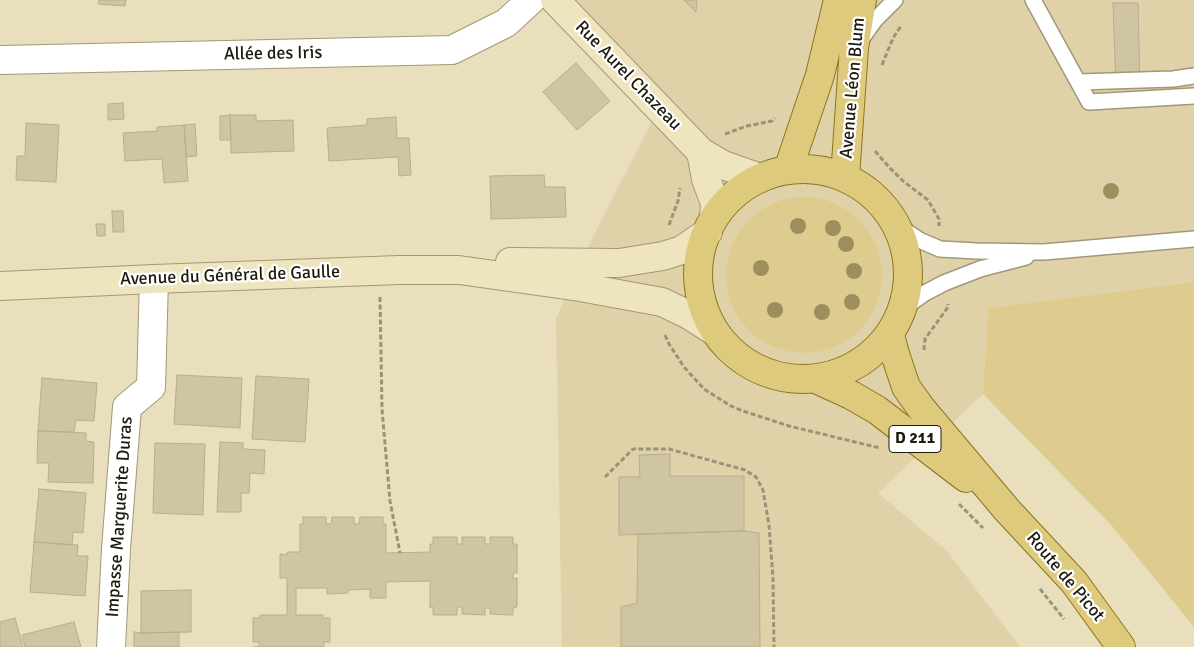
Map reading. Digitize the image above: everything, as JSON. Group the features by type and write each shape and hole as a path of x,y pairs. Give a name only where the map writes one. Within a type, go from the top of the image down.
{"main road":[{"name":"Rue Aurel Chazeau","path":"555,0 701,152 723,165 760,178"},
{"name":"Avenue Léon Blum","path":"788,170 820,75 838,0"},
{"name":"Avenue Léon Blum","path":"845,177 854,48 862,0"},
{"path":"701,152 706,179 715,203 711,224"},
{"path":"817,169 845,177 870,191 885,207 897,225 906,248 909,274 904,308 890,335 866,359 840,374 816,379 798,381 781,378 746,365 732,353 714,331 698,291 701,246 711,224 735,193 760,178 788,170 817,169"},
{"name":"Avenue du Général de Gaulle","path":"460,270 496,262 619,263 663,256 682,250 711,224"},
{"name":"Avenue du Général de Gaulle","path":"0,286 154,278 399,270 460,270 580,287 662,302 689,315 714,331"},
{"name":"Route de Picot","path":"890,335 906,387 921,408 1007,510 1074,582 1121,647"},
{"name":"Route de Picot","path":"816,379 851,394 877,410 1007,510"},
{"path":"1074,582 1141,647"}],"street":[{"name":"Allée des Iris","path":"0,60 452,50 506,23 531,0"},
{"name":"Impasse Marguerite Duras","path":"111,647 117,539 128,407 151,386 154,278"}],"lane":[{"path":"854,48 875,20 895,0"},
{"path":"1034,0 1089,102 1194,96"},
{"path":"1078,82 1173,79 1194,76"},
{"path":"897,225 919,240 940,249 976,251 1044,252 1194,239"},
{"path":"904,308 925,293 944,283 980,269 1044,252"}],"path":[{"path":"880,73 882,64 903,23"},
{"path":"722,135 748,126 772,121 777,117"},
{"path":"872,144 876,153 903,181 928,200 939,219 939,233"},
{"path":"668,229 678,201 680,186"},
{"path":"380,271 382,409 390,501 400,553"},
{"path":"923,355 925,339 948,307 947,302"},
{"path":"663,330 669,344 684,366 704,390 731,406 789,426 882,449"},
{"path":"605,477 633,449 669,450 745,470 756,477 763,490 769,526 773,579 774,647"},
{"path":"952,498 986,531"},
{"path":"1038,587 1068,624"}],"shaded area":[{"path":"550,0 1194,0 1194,282 988,308 983,394 878,493 946,550 1020,647 562,647 556,318 592,239 656,113"},
{"path":"796,197 812,197 827,200 841,206 864,225 873,238 879,252 882,275 881,290 873,312 854,335 841,344 827,350 812,353 796,353 781,350 767,344 744,325 735,312 729,298 726,283 726,267 729,252 735,238 754,215 767,206 781,200"},
{"path":"1194,282 1194,627 1112,526 983,394 988,308"}],"building":[{"path":"99,0 126,0 125,6 98,4"},
{"path":"684,0 697,0 696,12"},
{"path":"1113,3 1138,3 1140,88 1116,89"},
{"path":"576,63 610,101 577,130 543,92"},
{"path":"123,103 124,119 108,120 108,104"},
{"path":"230,115 256,115 256,121 293,120 294,151 231,153"},
{"path":"230,115 231,140 220,140 220,116"},
{"path":"396,117 397,138 409,138 411,175 399,176 398,157 329,161 327,128 367,125 367,119"},
{"path":"26,123 59,125 56,182 16,180 17,156 25,156"},
{"path":"195,124 197,156 186,157 184,125"},
{"path":"184,125 188,181 164,183 162,159 125,161 123,133 157,131 157,127"},
{"path":"544,175 545,187 565,187 566,217 491,219 490,176"},
{"path":"112,211 123,211 124,232 113,232"},
{"path":"96,224 105,224 105,236 97,236"},
{"path":"177,375 242,378 240,428 174,424"},
{"path":"256,376 309,379 305,442 252,439"},
{"path":"42,378 97,383 94,421 76,420 74,432 38,431"},
{"path":"38,431 86,433 86,441 94,442 93,483 48,482 49,463 37,463"},
{"path":"220,442 243,443 243,449 265,450 264,474 250,473 249,493 241,493 241,512 217,512"},
{"path":"155,443 205,444 203,515 153,513"},
{"path":"670,454 670,476 744,476 744,531 619,535 619,477 640,477 639,455"},
{"path":"39,489 86,493 83,533 73,532 72,545 34,542"},
{"path":"303,517 326,517 326,524 331,524 332,517 354,517 354,524 359,524 360,517 383,517 383,524 386,524 386,553 430,552 430,544 433,544 433,537 457,537 457,544 462,544 462,537 485,537 485,544 490,544 490,537 513,537 513,544 517,544 517,573 513,573 513,579 517,578 517,607 513,608 513,615 490,614 490,608 485,608 485,615 462,614 462,607 457,607 457,615 433,615 433,607 430,608 430,581 386,582 386,598 370,598 370,589 348,590 348,593 327,594 327,588 296,588 296,615 323,615 323,618 330,618 330,642 324,642 324,647 259,647 259,642 253,642 253,618 260,618 260,615 287,615 287,578 280,578 280,554 287,555 287,552 300,552 300,524 303,524"},
{"path":"744,531 759,533 760,647 621,647 621,607 637,603 638,534"},
{"path":"34,542 78,545 77,556 88,556 85,596 30,592"},
{"path":"191,590 191,632 141,633 141,591"},
{"path":"15,618 23,647 0,647 0,622"},
{"path":"74,622 81,647 25,647 22,635"},
{"path":"134,632 179,632 179,647 134,647"}]}
